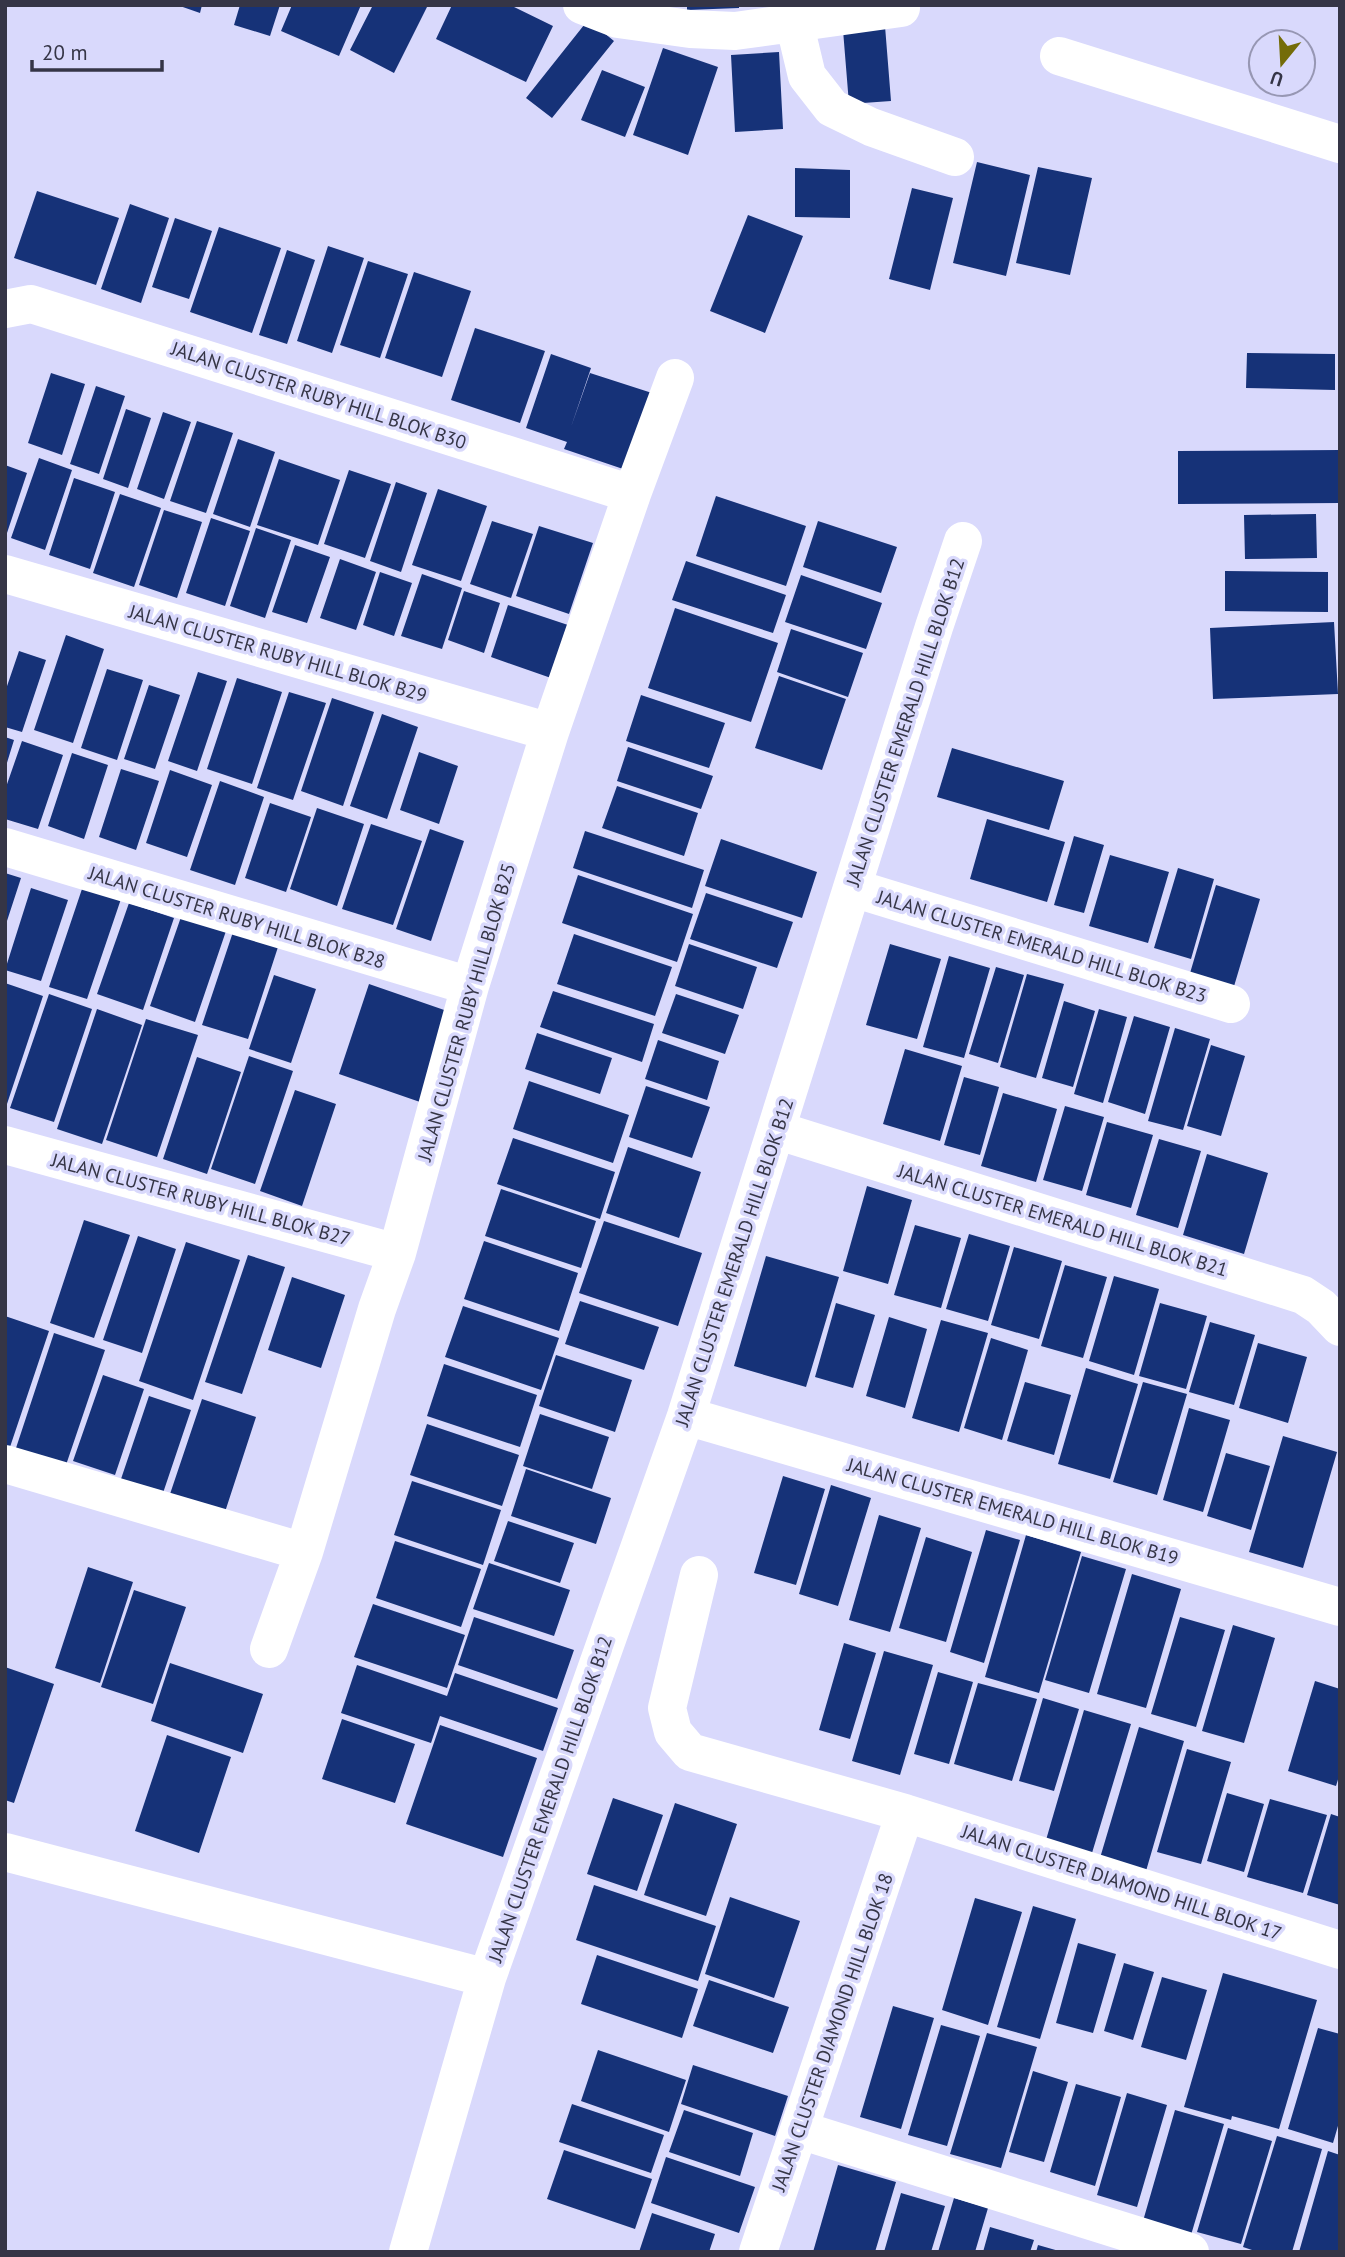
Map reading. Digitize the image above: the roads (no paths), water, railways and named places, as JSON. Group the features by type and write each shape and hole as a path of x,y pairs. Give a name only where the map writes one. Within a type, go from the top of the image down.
{"street":[{"path":"582,5 618,19 690,29 735,31 792,14 901,8"},
{"path":"792,14 807,76 832,108 871,127 956,157"},
{"path":"1059,56 1340,144"},
{"name":"JALAN CLUSTER RUBY HILL BLOK B30","path":"5,309 31,304 632,494"},
{"name":"JALAN CLUSTER RUBY HILL BLOK B25","path":"269,1649 304,1552 377,1309 397,1253 470,986 550,732 675,378"},
{"name":"JALAN CLUSTER EMERALD HILL BLOK B12","path":"408,2252 487,1978 686,1416 963,541"},
{"name":"JALAN CLUSTER RUBY HILL BLOK B29","path":"5,574 550,732"},
{"name":"JALAN CLUSTER RUBY HILL BLOK B28","path":"5,847 470,986"},
{"name":"JALAN CLUSTER EMERALD HILL BLOK B23","path":"853,888 1231,1004"},
{"name":"JALAN CLUSTER EMERALD HILL BLOK B21","path":"776,1130 1303,1295 1321,1307 1340,1327"},
{"name":"JALAN CLUSTER RUBY HILL BLOK B27","path":"5,1145 397,1253"},
{"name":"JALAN CLUSTER EMERALD HILL BLOK B19","path":"686,1416 1340,1607"},
{"path":"5,1464 304,1552"},
{"name":"JALAN CLUSTER DIAMOND HILL BLOK 17","path":"699,1575 667,1708 673,1732 690,1752 905,1813 1340,1950"},
{"name":"JALAN CLUSTER DIAMOND HILL BLOK 18","path":"758,2252 905,1813"},
{"path":"5,1853 487,1978"},
{"path":"800,2130 1190,2252"}]}
